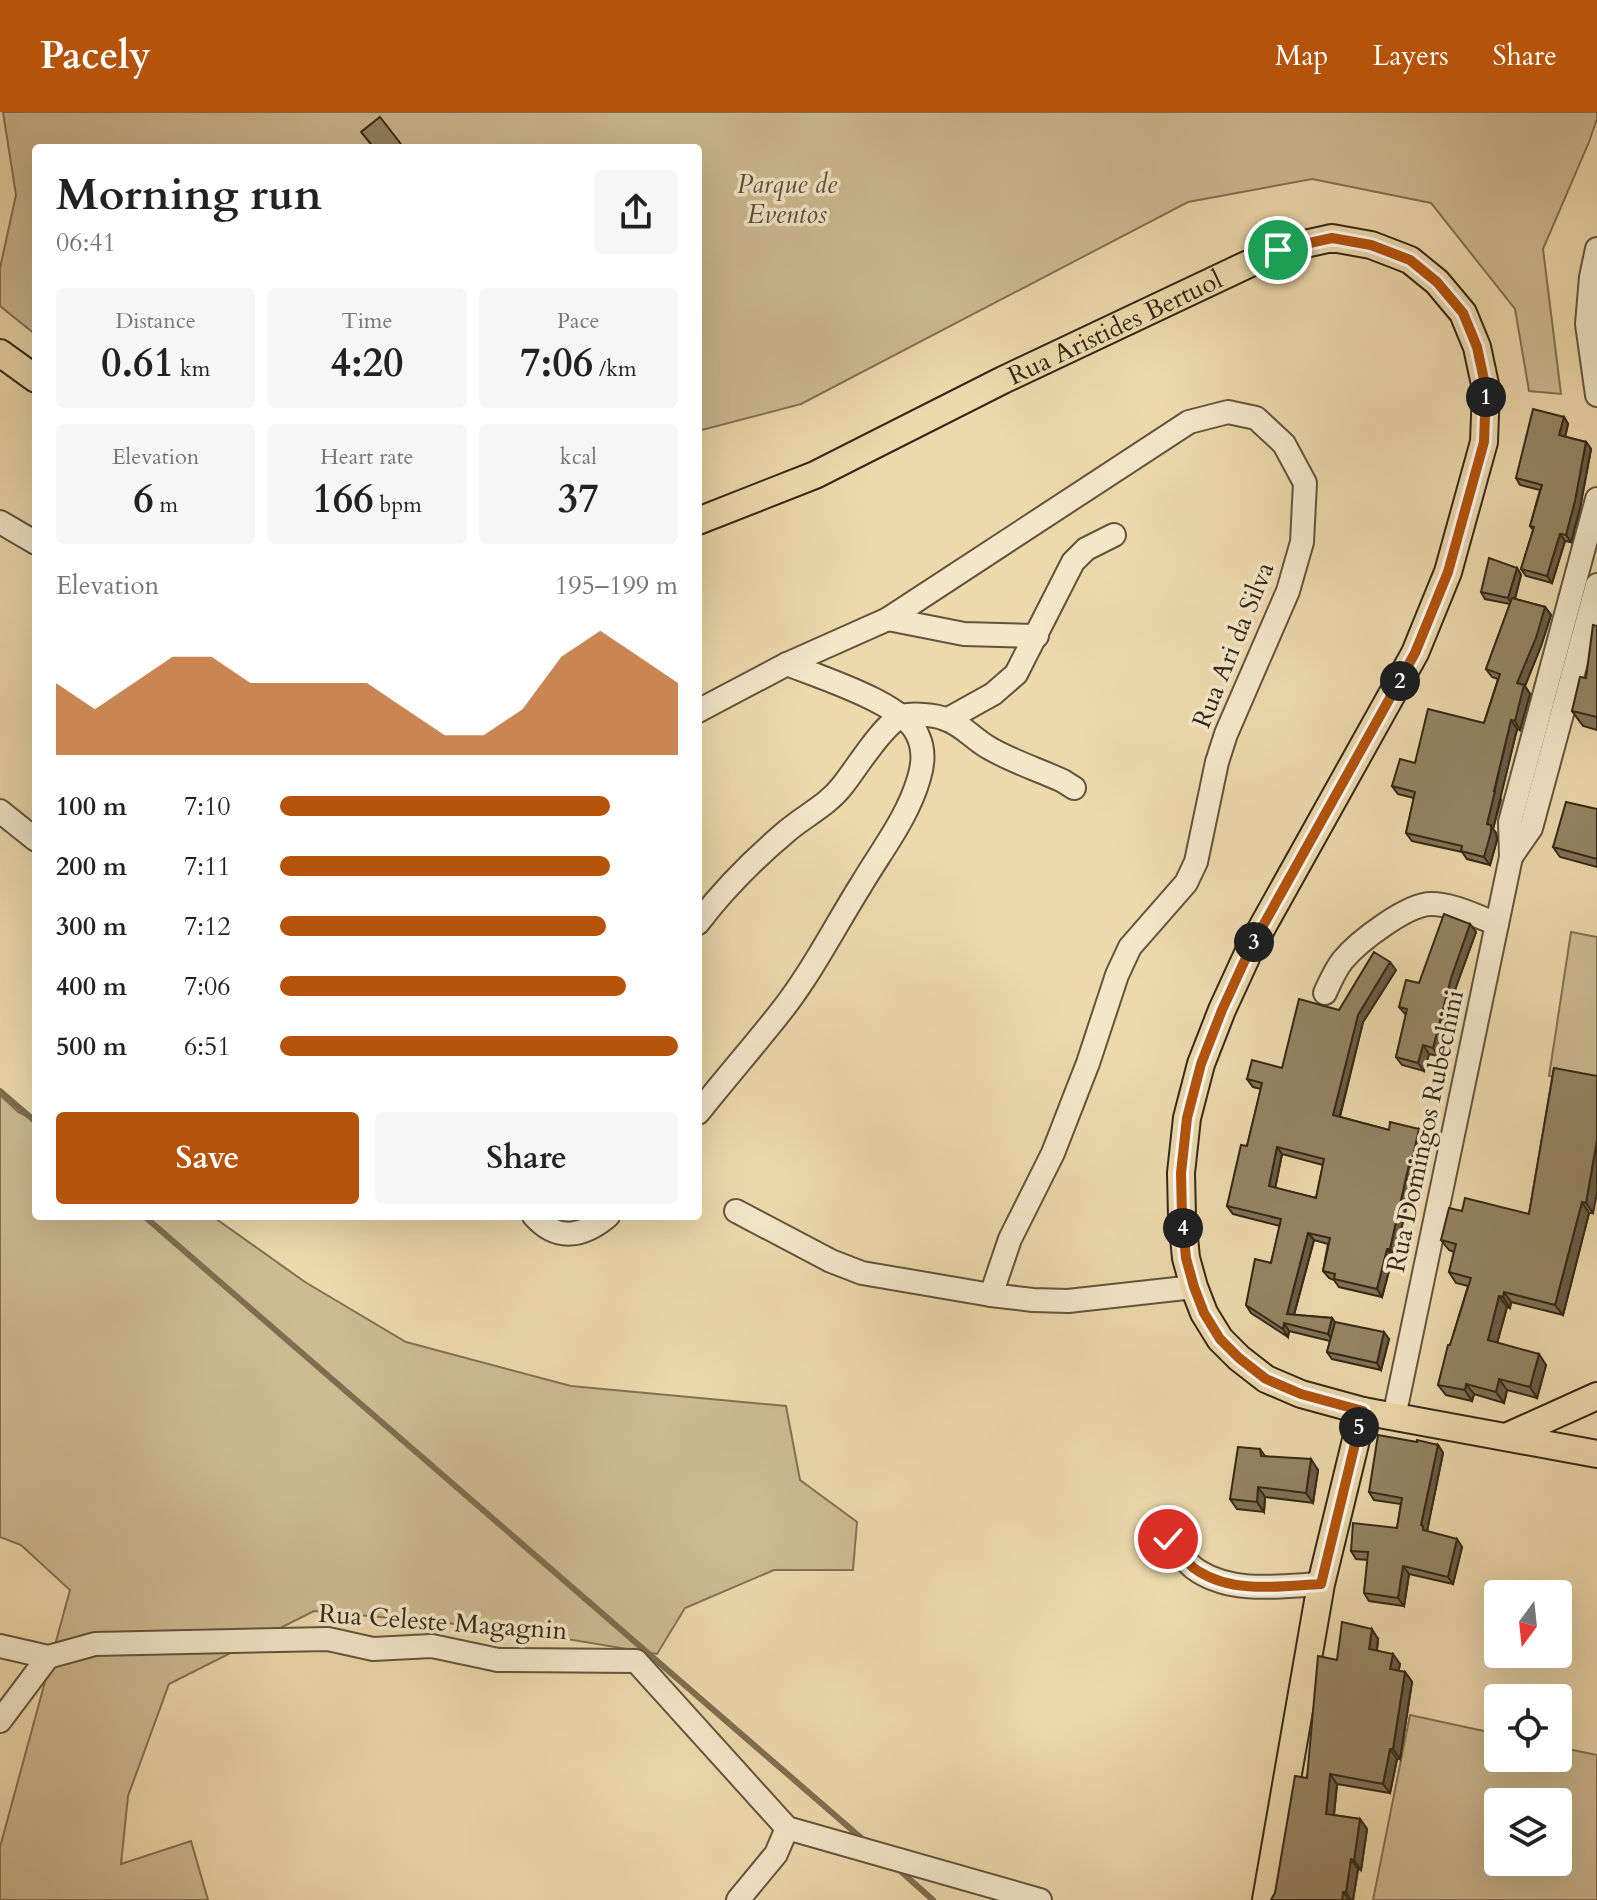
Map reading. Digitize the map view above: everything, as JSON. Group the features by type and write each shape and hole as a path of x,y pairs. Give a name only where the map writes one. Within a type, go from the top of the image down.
{"main road":[{"name":"Rua Aristides Bertuol","path":"702,519 815,475 1003,380 1278,250 1332,238 1371,245 1410,260 1437,282 1463,313 1477,347 1486,389 1484,442 1471,496 1448,572 1415,653 1250,949 1201,1064 1187,1118 1181,1173 1186,1258 1204,1313 1220,1339 1266,1379 1301,1394 1363,1411 1597,1454"},
{"path":"0,353 32,376"},
{"path":"1506,1437 1597,1396"},
{"path":"1266,1900 1321,1584 1363,1411"}],"street":[{"path":"1597,249 1587,324 1597,395"},
{"name":"Rua Ari da Silva","path":"702,709 787,664 888,619 1189,422 1228,412 1256,418 1284,444 1305,483 1302,542 1288,591 1226,734 1196,862 1186,883 1130,947 1053,1153 1010,1239 991,1295"},
{"name":"Rua Domingos Rubechini","path":"1394,1417 1511,857 1510,822 1597,499"},
{"path":"0,522 32,541"},
{"path":"948,719 993,694 1016,674 1073,562 1086,549 1114,535"},
{"name":"Rua Domingos Rubechini","path":"1511,857 1531,828 1597,585"},
{"path":"888,619 964,634 1037,636"},
{"path":"702,1108 803,981 908,806 919,777 923,755 918,734 902,716 862,694 787,664"},
{"path":"702,919 755,859 790,828 830,801 865,753 902,716 948,719 988,748 1074,788"},
{"path":"0,811 32,837"},
{"path":"1325,993 1340,963 1362,940 1397,917 1427,904 1445,905 1497,924"},
{"path":"736,1211 831,1261 862,1273 991,1295 1068,1301 1194,1287"},
{"path":"537,1220 541,1225 560,1233 576,1234 594,1228 603,1220"},
{"path":"1168,1539 1195,1570 1221,1583 1243,1586 1321,1584"},
{"name":"Rua Celeste Magagnin","path":"0,1646 48,1657 95,1644 328,1639 373,1649 432,1646 498,1660 636,1661 787,1828"},
{"path":"0,1721 48,1657"},
{"path":"738,1900 776,1854 787,1828 1040,1900"}],"green space":[{"name":"Parque de Eventos","path":"3,112 1597,112 1589,142 1543,249 1561,394 1529,391 1515,309 1431,203 1312,179 1188,202 801,404 702,430 702,144 32,144 32,332 0,306 0,268 16,195"},
{"path":"1571,932 1597,937 1597,1085 1549,1076"},
{"path":"0,1095 18,1112 32,1119 32,1220 218,1220 305,1282 406,1342 571,1386 786,1406 800,1480 857,1522 853,1570 774,1570 685,1608 657,1654 500,1628 314,1611 169,1684 128,1796 121,1864 191,1841 208,1900 0,1900 0,1847 70,1590 21,1545 0,1537"},
{"path":"1410,1715 1484,1731 1484,1772 1572,1772 1572,1750 1597,1755 1597,1900 1373,1900"}],"building":[{"path":"380,117 401,144 371,144 361,132"},
{"path":"1533,409 1564,417 1559,435 1586,442 1566,535 1560,534 1547,576 1521,569 1534,527 1530,526 1542,485 1516,478"},
{"path":"1489,558 1517,568 1508,598 1481,592"},
{"path":"1512,598 1545,607 1517,683 1524,685 1515,721 1511,720 1494,791 1487,824 1491,825 1491,832 1484,857 1461,851 1462,846 1406,833 1415,792 1392,786 1400,759 1415,763 1428,709 1484,723 1500,674 1486,669"},
{"path":"1593,625 1597,626 1597,717 1572,711 1580,677 1586,678"},
{"path":"1566,802 1597,809 1597,859 1553,847"},
{"path":"1444,914 1470,924 1451,978 1433,1048 1423,1045 1418,1063 1396,1057 1407,1009 1399,1007 1406,980 1419,983"},
{"path":"1374,952 1390,962 1358,1015 1333,1115 1389,1130 1390,1122 1419,1129 1390,1249 1387,1249 1377,1289 1334,1279 1335,1274 1323,1271 1330,1238 1308,1233 1287,1314 1332,1318 1328,1334 1284,1323 1283,1329 1246,1305 1255,1259 1271,1263 1281,1219 1227,1206 1241,1145 1247,1146 1262,1083 1247,1079 1252,1060 1282,1068 1299,999 1339,1010","holes":["1277,1147 1324,1159 1316,1198 1269,1186"]},
{"path":"1554,1068 1597,1076 1597,1140 1586,1203 1582,1202 1555,1305 1504,1292 1503,1297 1499,1296 1488,1340 1539,1354 1530,1387 1499,1379 1496,1392 1466,1384 1465,1390 1438,1385 1471,1278 1449,1272 1456,1244 1441,1240 1449,1208 1462,1211 1465,1198 1529,1214"},
{"path":"1335,1322 1384,1332 1377,1363 1327,1352"},
{"path":"1378,1435 1438,1445 1421,1525 1423,1530 1457,1539 1448,1577 1403,1566 1398,1598 1364,1593 1368,1552 1351,1551 1353,1523 1397,1528 1402,1498 1369,1492"},
{"path":"1238,1447 1260,1449 1261,1456 1311,1459 1306,1493 1258,1487 1257,1502 1230,1499"},
{"path":"1342,1622 1372,1629 1369,1649 1393,1654 1390,1669 1405,1672 1393,1749 1390,1749 1383,1784 1330,1774 1326,1814 1360,1819 1354,1860 1351,1859 1342,1900 1271,1900 1275,1893 1295,1776 1307,1778 1318,1656 1337,1660"}],"waterway":[{"path":"0,1091 32,1119"},
{"path":"149,1220 867,1843"},
{"path":"897,1868 933,1900"}],"route":[{"path":"1168,1539 1195,1570 1221,1583 1243,1586 1321,1584 1363,1411 1301,1394 1266,1379 1220,1339 1204,1313 1186,1258 1182,1217 1181,1173 1187,1118 1201,1064 1250,949 1415,653 1448,572 1484,442 1486,389 1477,347 1463,313 1437,282 1410,260 1371,245 1332,238 1278,250"}]}
